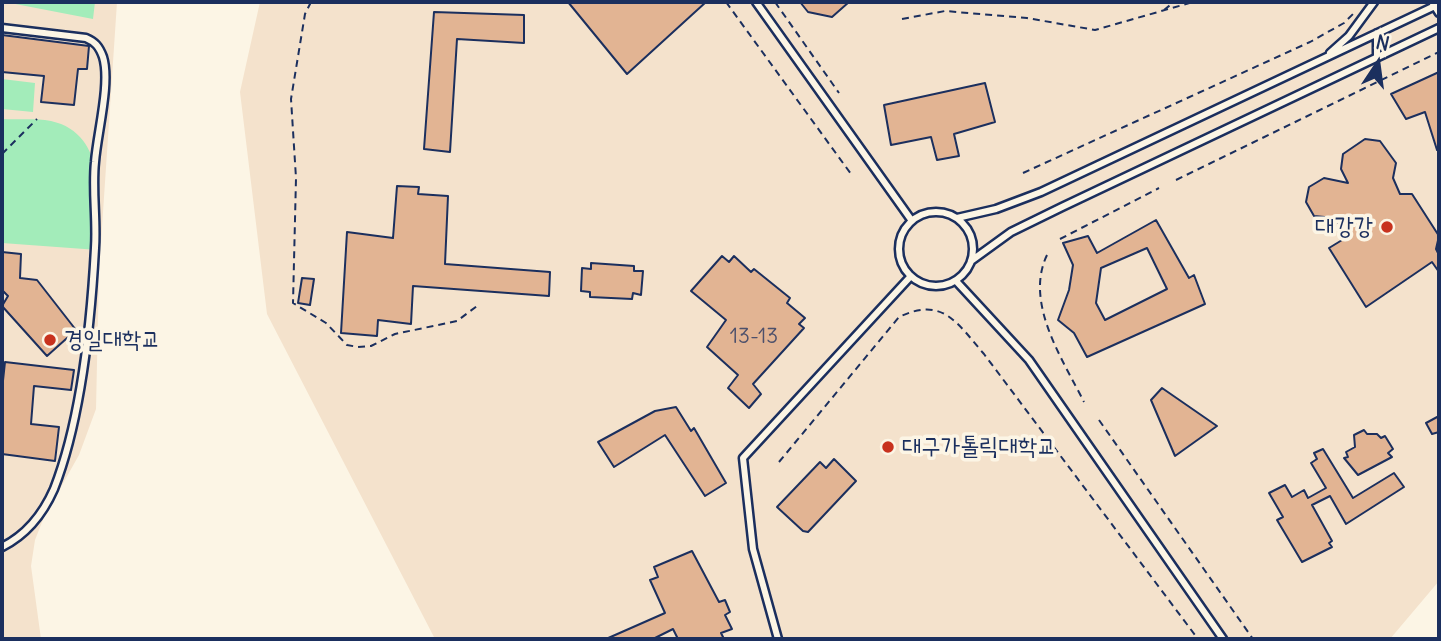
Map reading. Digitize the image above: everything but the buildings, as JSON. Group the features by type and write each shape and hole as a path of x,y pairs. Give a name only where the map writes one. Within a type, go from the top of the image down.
{"lane":[{"path":"756,2 912,221"},
{"path":"1325,58 1349,36 1374,2"},
{"path":"1439,13 1436,4 1041,192 996,209 957,218 933,212 912,221 904,231 899,252 911,276 930,286 956,281 971,261 1011,233 1439,28"},
{"path":"2,29 86,38 96,43 104,59 104,87 94,165 95,249 75,413 52,492 21,537 2,547"},
{"path":"1377,33 1377,57"},
{"path":"957,218 971,238 971,261"},
{"path":"778,639 753,549 743,458 911,276"},
{"path":"956,281 1028,360 1223,639"}],"path":[{"path":"310,2 305,14 291,99 296,178 293,303 326,323 347,345 358,348 371,346 395,334 440,327 457,321 478,306"},
{"path":"726,2 850,174"},
{"path":"775,2 839,93"},
{"path":"1163,11 1174,2"},
{"path":"902,19 945,11 1027,18 1096,30 1193,2"},
{"path":"1023,173 1310,42 1344,23 1360,6"},
{"path":"1176,180 1439,52"},
{"path":"2,154 37,119"},
{"path":"1060,239 1159,188"},
{"path":"1047,255 1041,268 1039,286 1043,311 1084,402"},
{"path":"779,462 900,317 915,310 940,310 952,317 984,354 1198,639"},
{"path":"1098,420 1253,639"}],"shaded area":[{"name":"경일대학교","path":"2,2 117,2 99,272 96,409 79,455 44,517 35,540 31,566 41,639 2,639"},
{"name":"대구가톨릭대학교","path":"260,2 1439,2 1439,581 1390,639 435,639 267,314 240,92"}],"green space":[{"path":"5,2 95,2 93,19"},
{"path":"2,79 35,83 33,112 2,109"},
{"path":"2,119 51,121 70,128 83,140 96,174 98,250 2,243"}],"place":[{"name":"대강강","path":"1387,227"},
{"name":"경일대학교","path":"50,340"},
{"name":"대구가톨릭대학교","path":"888,447"}]}
